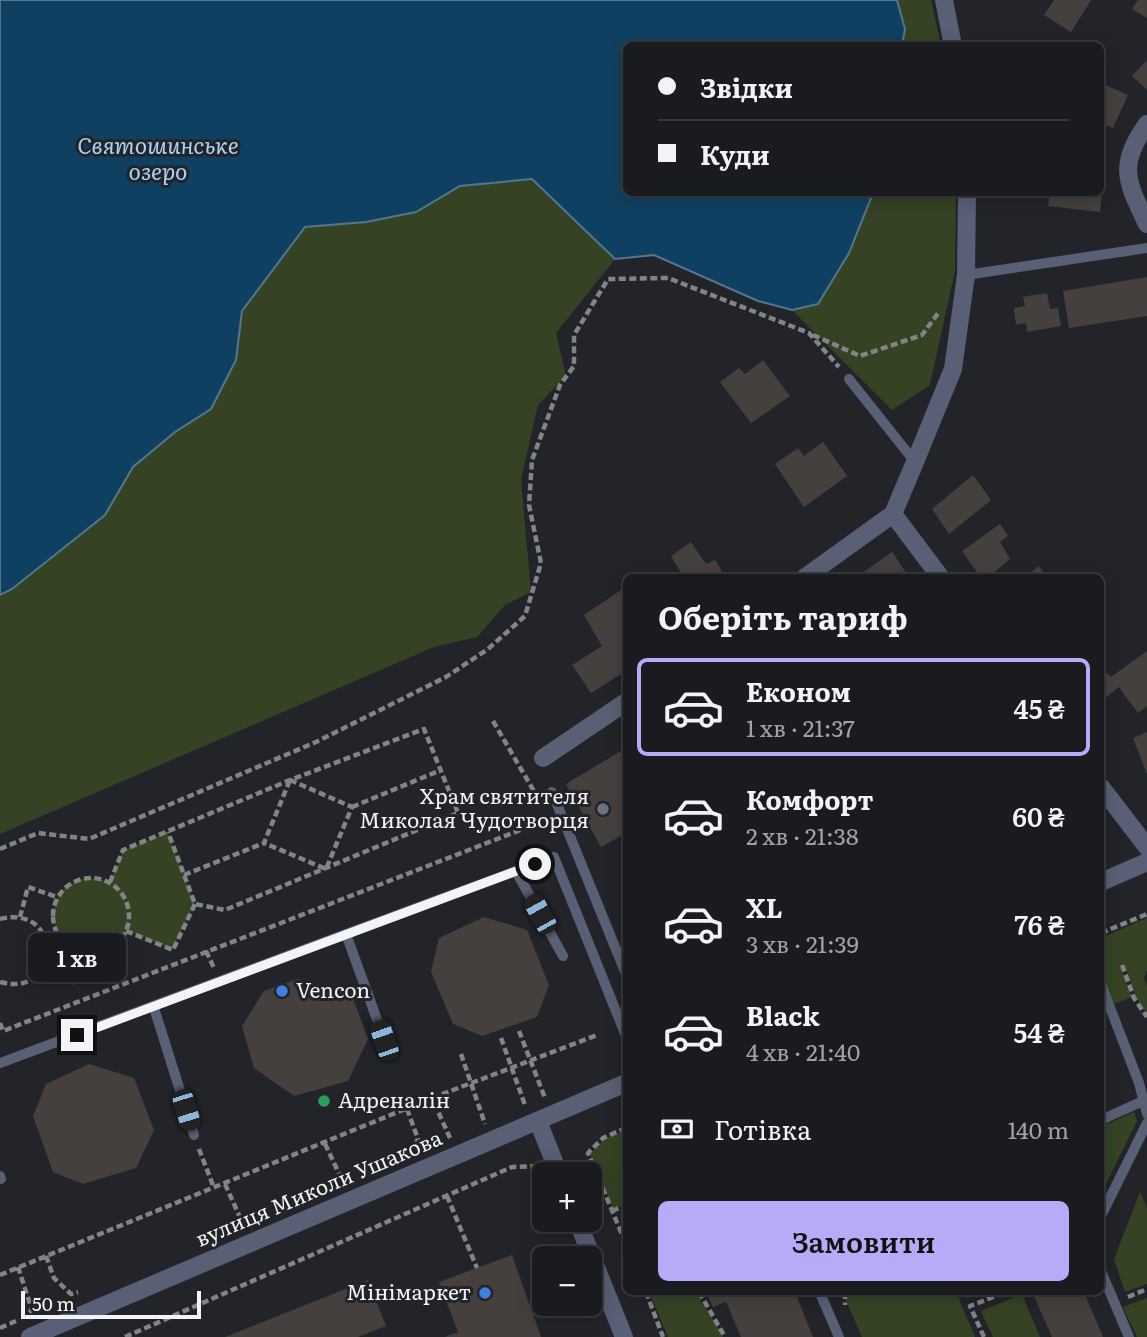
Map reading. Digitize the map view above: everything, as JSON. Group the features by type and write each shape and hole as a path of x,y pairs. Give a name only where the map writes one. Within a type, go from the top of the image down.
{"street":[{"path":"944,0 952,42"},
{"path":"1147,124 1126,161 1128,185 1147,224"},
{"path":"810,574 893,514 915,462 953,369 966,275 967,196"},
{"path":"893,514 939,574"},
{"path":"543,758 623,704"},
{"path":"1104,791 1147,847"},
{"path":"1104,881 1147,862"},
{"name":"вулиця Миколи Ушакова","path":"30,1337 532,1115 623,1084"},
{"path":"532,1115 553,1162"},
{"path":"582,1232 624,1337"}],"lane":[{"path":"966,275 1147,248"},
{"path":"849,379 915,462"},
{"path":"552,792 623,967"},
{"path":"0,1063 154,1008 554,857 623,1029"},
{"path":"516,871 563,956"},
{"path":"346,934 384,1040"},
{"path":"1104,992 1139,1083 1147,1114"},
{"path":"154,1008 194,1135"},
{"path":"1104,1119 1143,1101"},
{"path":"1104,1210 1147,1123"},
{"path":"1104,1278 1129,1337"},
{"path":"821,1295 839,1337"}],"path":[{"path":"0,849 38,833 89,839 316,742 446,677 488,649 525,616 541,563 529,505 532,460 560,385 573,366 574,335 608,279 668,278 809,333 860,356 922,335 944,305"},
{"path":"809,333 849,379"},
{"path":"493,721 537,797"},
{"path":"110,882 123,850 290,780 424,729 458,813 225,910 195,904"},
{"path":"326,869 352,807 441,770"},
{"path":"290,780 352,807"},
{"path":"264,843 290,780"},
{"path":"0,1023 3,1031 550,819 543,808"},
{"path":"126,931 173,950 195,904 168,832"},
{"path":"184,875 264,843 326,869"},
{"path":"99,878 110,882 127,902 130,915 126,931 112,948 100,954 75,951 56,933 52,909 57,897 74,880 99,878"},
{"path":"20,918 28,887 57,897"},
{"path":"1104,932 1147,914"},
{"path":"0,919 20,918 33,923 45,938 48,952 43,967 32,980 22,984 0,982"},
{"path":"45,938 56,933"},
{"path":"43,967 74,982 87,954"},
{"path":"1122,965 1134,998 1147,1017"},
{"path":"519,1031 547,1102"},
{"path":"0,1275 432,1098 597,1035"},
{"path":"501,1038 532,1115"},
{"path":"461,1054 485,1125"},
{"path":"432,1098 447,1136 452,1138 463,1134"},
{"path":"516,1113 532,1115 556,1098"},
{"path":"474,1130 496,1121"},
{"path":"623,1129 603,1138 588,1153 623,1237"},
{"path":"194,1135 214,1188"},
{"path":"325,1144 345,1186"},
{"path":"125,1337 512,1167 532,1168"},
{"path":"225,1184 244,1225"},
{"path":"447,1196 477,1268"},
{"path":"612,1211 623,1206"},
{"path":"0,1328 32,1310 18,1268"},
{"path":"647,1295 663,1337"},
{"path":"701,1295 725,1337"},
{"path":"984,1337 970,1306 998,1295"}],"green space":[{"path":"897,0 931,0 940,42 903,42 905,29"},
{"path":"532,179 615,259 556,333 566,376 538,405 521,479 531,592 505,605 477,637 434,647 0,834 0,595 12,589 105,515 133,467 175,432 211,409 236,360 242,311 305,227 366,222 416,212 460,186"},
{"path":"872,196 956,196 955,271 930,385 892,410 792,310 818,303 849,253"},
{"path":"168,832 195,904 173,950 126,931 112,947 92,954 73,950 61,940 54,926 54,910 59,895 70,883 87,878 110,882 123,850"},
{"path":"1147,918 1147,970 1144,978 1147,986 1147,1014 1136,997 1124,964 1120,966 1132,997 1104,1008 1104,937"},
{"path":"1134,1112 1137,1121 1104,1188 1104,1126"},
{"path":"623,1131 623,1205 613,1209 602,1183 602,1162 593,1162 590,1154 605,1139"},
{"path":"1140,1192 1147,1208 1147,1284 1125,1292 1114,1259"},
{"path":"650,1295 698,1295 723,1337 668,1337"},
{"path":"843,1295 957,1295 975,1337 862,1337"},
{"path":"1022,1295 1040,1337 993,1337 981,1311"},
{"path":"1147,1298 1147,1337 1137,1337 1123,1307"}],"water":[{"name":"Святошинське озеро","path":"0,0 897,0 905,29 903,42 623,42 623,196 872,196 849,253 818,304 792,310 758,301 654,255 615,259 532,179 460,186 416,212 366,222 305,227 242,311 236,360 211,409 175,432 133,467 105,515 12,589 0,595"}],"building":[{"path":"1054,0 1091,0 1071,32 1044,15"},
{"path":"1138,0 1147,0 1147,18 1132,9"},
{"path":"1147,60 1147,90 1132,76"},
{"path":"1104,84 1128,95 1113,128 1104,124"},
{"path":"1049,196 1102,196 1100,212 1048,206"},
{"path":"1147,277 1147,316 1069,328 1063,291"},
{"path":"1047,293 1050,309 1058,308 1061,326 1027,332 1026,323 1016,325 1014,308 1025,306 1023,297"},
{"path":"763,360 790,396 751,423 720,382 739,368 745,374"},
{"path":"823,442 847,476 804,507 775,464 798,448 804,456"},
{"path":"973,475 991,500 949,534 932,509"},
{"path":"1000,524 1008,536 1000,542 1010,559 993,574 978,574 962,551"},
{"path":"691,542 706,564 715,560 724,574 682,574 671,556"},
{"path":"892,552 907,574 861,574"},
{"path":"1039,566 1044,574 1028,574"},
{"path":"621,590 623,673 591,693 572,665 602,646 584,615"},
{"path":"1147,651 1147,706 1138,713 1119,687 1104,699 1104,676 1107,673 1111,677"},
{"path":"1147,732 1147,774 1133,738"},
{"name":"Храм святителя Миколая Чудотворця","path":"623,750 623,835 601,847 566,784"},
{"path":"484,917 527,930 549,985 537,1017 482,1036 453,1024 431,972 439,938"},
{"path":"297,979 351,993 368,1039 348,1081 294,1096 254,1068 242,1026 264,991"},
{"path":"89,1064 134,1078 154,1130 136,1168 83,1184 53,1172 33,1116 46,1084"},
{"name":"Мінімаркет","path":"512,1255 541,1337 445,1337 458,1332 439,1282"},
{"path":"368,1280 386,1326 358,1337 225,1337"},
{"path":"707,1295 796,1295 813,1337 741,1337 726,1302 713,1307"},
{"path":"1085,1295 1103,1337 1052,1337 1034,1296"}],"place":[{"name":"Храм святителя Миколая Чудотворця","path":"603,809"},
{"name":"Vencon","path":"282,991"},
{"name":"Адреналін","path":"324,1101"},
{"name":"Мінімаркет","path":"485,1293"}],"route":[{"path":"77,1035 535,864"}]}
